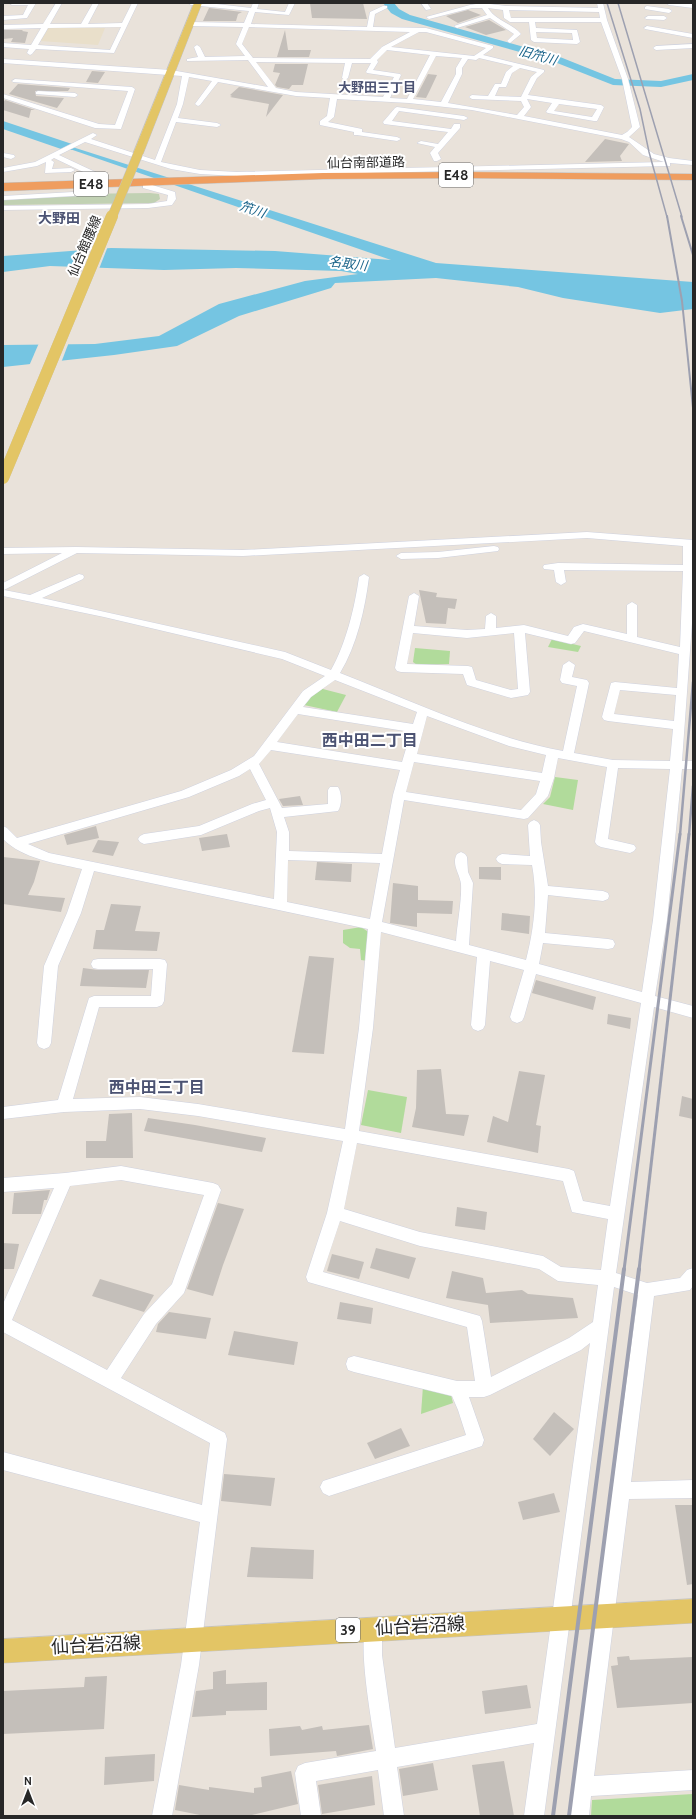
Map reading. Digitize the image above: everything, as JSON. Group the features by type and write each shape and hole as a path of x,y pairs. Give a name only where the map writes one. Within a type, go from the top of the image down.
{"highway":[{"name":"仙台南部道路","path":"3,188 220,180 464,175 693,177"}],"main road":[{"path":"185,13 194,3"},
{"name":"仙台館腰線","path":"15,421 171,72 190,24 194,3"},
{"name":"仙台館腰線","path":"3,478 134,152 161,71 180,24"},
{"name":"仙台岩沼線","path":"3,1651 693,1611"}],"street":[{"path":"3,18 25,17 32,3 12,3"},
{"path":"12,86 59,3"},
{"path":"84,25 96,3"},
{"path":"3,45 112,52 135,3"},
{"path":"194,3 287,14 292,3"},
{"path":"256,3 246,25 240,44 274,90"},
{"path":"648,18 663,20 672,3 693,6"},
{"path":"485,4 494,20 518,34 510,41"},
{"path":"429,17 485,4 506,8 601,6 604,20 625,79 636,127 630,134 623,137"},
{"path":"370,28 372,13 385,7"},
{"path":"506,8 507,18 510,20 604,20"},
{"path":"647,8 669,10"},
{"path":"457,26 491,16"},
{"path":"532,20 534,40 577,42 575,31 534,30"},
{"path":"3,27 125,24"},
{"path":"190,24 426,30 491,48 499,48"},
{"path":"647,28 693,36"},
{"path":"383,29 379,32 400,38"},
{"path":"189,60 251,59 372,61 384,48 400,38 418,30"},
{"path":"656,48 693,46"},
{"path":"197,47 202,59"},
{"path":"384,48 476,58 491,48"},
{"path":"409,101 434,53"},
{"path":"478,56 545,70 534,77 524,98 528,107 520,116"},
{"path":"444,104 459,74 459,68 466,57"},
{"path":"345,78 349,60"},
{"path":"3,61 171,72 274,90 334,97 409,101 472,108 623,137 635,142 641,150 652,156 691,163"},
{"path":"372,61 375,62 369,72 398,75 385,100"},
{"path":"491,97 497,85 504,86 509,72 519,64"},
{"path":"157,163 180,104 186,74"},
{"path":"198,104 217,80"},
{"path":"12,86 80,86 132,89 118,127 98,126 65,113 12,86"},
{"path":"53,100 72,101 80,86"},
{"path":"38,93 75,95"},
{"path":"334,97 330,117 323,123 359,131 357,134 398,139"},
{"path":"472,97 524,98 557,101 601,107 594,119 550,112 557,101"},
{"path":"437,159 434,153 472,108"},
{"path":"453,131 387,122 396,109 464,118"},
{"path":"174,120 214,123"},
{"path":"3,170 33,166 47,160 93,136 98,126"},
{"path":"84,140 157,163 201,172 237,174 369,170 638,166 691,163"},
{"path":"421,142 440,146"},
{"path":"3,155 11,157 3,158"},
{"path":"3,198 92,193 97,192 104,184 103,179 57,155"},
{"path":"47,160 50,162 48,171 71,170"},
{"path":"3,208 154,206 169,203 172,199 172,194 144,184"},
{"path":"3,551 76,550 243,553 613,535 665,542 690,543 689,589 682,692 661,913 616,1214 534,1816"},
{"path":"402,556 438,555 504,547 536,538"},
{"path":"3,587 76,550"},
{"path":"561,582 553,567 690,567"},
{"path":"30,599 79,577"},
{"path":"15,843 185,794 236,772 258,759 307,694 333,676 343,659 360,599 364,577"},
{"path":"3,593 285,656 333,676 499,738 553,753 613,764 693,764"},
{"path":"414,596 401,668 468,670 471,682 511,694 524,692 519,630"},
{"path":"632,604 632,639"},
{"path":"490,632 492,616"},
{"path":"408,629 467,634 524,629 571,640 578,629 583,627 685,652"},
{"path":"568,755 583,683 566,680 570,664"},
{"path":"678,726 608,717 615,686 682,692"},
{"path":"294,710 417,729"},
{"path":"423,710 399,795 374,925 366,1028 351,1136 335,1213 314,1277 474,1321 484,1389"},
{"path":"268,745 548,778"},
{"path":"399,795 524,815 542,796 548,778 553,753"},
{"path":"252,762 276,808 282,832 280,906"},
{"path":"613,764 601,842 630,848"},
{"path":"144,839 201,830 256,807 334,808 334,790"},
{"path":"517,1017 532,967 538,937 542,890 533,838 534,825"},
{"path":"3,831 15,843 47,857 374,925 693,1012"},
{"path":"281,854 386,859"},
{"path":"461,857 462,872 467,883 462,948"},
{"path":"502,859 537,861"},
{"path":"44,1043 51,966 74,914 89,866"},
{"path":"542,890 603,896"},
{"path":"538,937 608,944"},
{"path":"478,1025 484,954"},
{"path":"64,1106 94,1002 157,1001 160,964 98,964"},
{"path":"3,1113 64,1106 140,1103 198,1110 351,1136 568,1176 577,1207 616,1214"},
{"path":"3,1185 65,1180 121,1173 213,1190 178,1288 150,1319 110,1380"},
{"path":"65,1180 3,1323 219,1439 208,1515 194,1639 162,1816"},
{"path":"335,1213 420,1239 543,1262 558,1274 607,1278 648,1290 684,1284 693,1274"},
{"path":"579,1816 648,1290"},
{"path":"354,1364 457,1389 484,1389 575,1344 601,1326"},
{"path":"329,1487 476,1440 466,1408 457,1389"},
{"path":"3,1461 208,1515"},
{"path":"621,1491 693,1489"},
{"path":"372,1629 373,1655 394,1816"},
{"path":"311,1816 305,1773 546,1732"},
{"path":"582,1787 693,1780"}],"shaded area":[{"path":"99,26 100,28 105,28 98,45 40,41 47,28"}],"green space":[{"path":"74,194 159,194 160,199 154,203 3,205 3,200"},
{"path":"552,639 581,646 578,652 548,647"},
{"path":"415,648 450,651 449,664 417,665 413,662"},
{"path":"319,688 346,695 337,712 304,705 310,695"},
{"path":"555,777 578,780 573,810 543,804 550,797"},
{"path":"361,927 370,933 368,961 361,960 360,949 350,948 343,943 343,930"},
{"path":"368,1090 407,1097 401,1133 361,1125"},
{"path":"423,1386 451,1395 453,1403 421,1414"},
{"path":"693,1794 693,1816 591,1816 592,1800"}],"water":[{"name":"名取川","path":"41,137 436,263 693,282 693,309 660,313 563,298 518,287 436,278 335,283 331,288 239,316 177,346 114,355 3,367 3,345 95,344 159,336 219,304 305,281 358,274 341,271 236,268 164,270 50,266 3,272 3,256 111,248 275,251 391,260 38,138"}],"pier":[{"path":"108,246 99,269 72,268 80,248"},
{"path":"69,342 61,363 29,366 39,343"}],"building":[{"path":"310,3 363,3 367,19 312,18"},
{"path":"209,8 242,12 238,14 236,21 203,21"},
{"path":"468,10 481,15 458,23 446,16"},
{"path":"489,20 506,30 486,35 465,27"},
{"path":"3,30 23,30 22,31 28,32 25,43 11,42 13,38 3,39"},
{"path":"285,30 288,50 311,50 309,57 277,57"},
{"path":"275,64 308,64 303,85 292,85 289,89 277,87 275,85 280,73 273,72"},
{"path":"92,71 105,72 98,83 86,82"},
{"path":"428,74 437,75 426,98 416,97"},
{"path":"18,84 70,88 68,91 35,91 36,96 64,98 57,108 9,94"},
{"path":"239,87 283,95 266,117 269,104 230,97 232,96 230,95"},
{"path":"5,100 35,110 31,110 29,118 3,110 3,103"},
{"path":"605,139 629,144 620,156 622,161 585,162"},
{"path":"419,590 437,593 436,597 457,599 455,609 448,608 446,624 426,623"},
{"path":"300,796 303,805 283,806 279,799"},
{"path":"96,826 99,838 67,845 64,835"},
{"path":"227,834 230,847 202,851 199,838"},
{"path":"98,840 119,842 113,856 92,852"},
{"path":"3,857 40,861 34,882 28,895 65,898 61,912 3,904"},
{"path":"317,862 352,864 351,882 315,880"},
{"path":"479,867 501,867 501,880 479,879"},
{"path":"393,883 418,886 418,900 453,901 452,914 417,913 417,927 390,923"},
{"path":"111,904 141,906 135,931 160,932 157,951 93,949 96,930 104,930"},
{"path":"502,913 530,916 529,934 501,930"},
{"path":"309,956 334,958 324,1054 292,1052"},
{"path":"83,968 98,970 149,970 146,988 80,986"},
{"path":"536,980 596,997 593,1010 532,993"},
{"path":"608,1014 631,1018 630,1029 607,1024"},
{"path":"441,1069 446,1114 469,1115 464,1136 412,1127 416,1108 417,1070"},
{"path":"519,1071 545,1075 536,1125 541,1126 538,1153 487,1142 493,1116 508,1122"},
{"path":"682,1096 693,1099 693,1119 679,1116"},
{"path":"132,1113 133,1158 86,1158 86,1141 106,1141 109,1114"},
{"path":"148,1118 266,1138 262,1152 144,1131"},
{"path":"50,1190 47,1200 44,1200 41,1214 12,1214 14,1193"},
{"path":"218,1203 244,1209 213,1296 187,1289"},
{"path":"457,1207 487,1212 485,1230 455,1226"},
{"path":"3,1243 19,1244 14,1269 3,1269"},
{"path":"376,1248 416,1258 409,1279 370,1268"},
{"path":"332,1254 364,1262 359,1279 327,1271"},
{"path":"452,1271 483,1278 486,1293 522,1290 528,1294 573,1298 578,1318 490,1323 488,1305 446,1298"},
{"path":"100,1279 154,1295 144,1312 92,1296"},
{"path":"340,1302 373,1308 371,1324 337,1319"},
{"path":"169,1312 211,1318 206,1339 156,1332 158,1324"},
{"path":"234,1331 298,1342 294,1365 228,1355"},
{"path":"554,1412 574,1429 550,1456 533,1439"},
{"path":"401,1428 410,1446 375,1459 367,1443"},
{"path":"224,1474 275,1478 271,1506 221,1501"},
{"path":"554,1493 560,1512 523,1520 518,1502"},
{"path":"675,1505 693,1505 693,1584 687,1585"},
{"path":"251,1547 314,1550 313,1579 247,1577"},
{"path":"629,1656 630,1660 693,1657 693,1703 617,1708 611,1666 618,1665 617,1657"},
{"path":"226,1670 226,1684 267,1682 267,1710 226,1711 226,1715 192,1717 196,1691 213,1689 213,1672"},
{"path":"107,1676 104,1729 3,1734 3,1691 84,1687 85,1677"},
{"path":"527,1685 531,1708 485,1714 482,1691"},
{"path":"369,1725 373,1749 337,1756 336,1751 270,1756 269,1729 300,1726 302,1730 322,1726 323,1730"},
{"path":"155,1754 154,1781 104,1785 105,1757"},
{"path":"504,1761 514,1816 480,1816 472,1765"},
{"path":"433,1763 438,1790 403,1796 399,1769"},
{"path":"291,1771 298,1804 248,1816 200,1815 175,1810 179,1785 209,1790 209,1787 254,1793 254,1788 262,1787 261,1777"},
{"path":"372,1776 375,1805 322,1814 318,1785"}],"waterway":[{"name":"旧笊川","path":"388,3 395,11 406,17 556,59 613,82 661,84 693,77"},
{"name":"笊川","path":"3,125 68,147"}],"railway":[{"path":"607,3 640,109 649,152 667,217"},
{"path":"618,3 682,217"},
{"path":"667,216 682,301 693,408"},
{"path":"681,216 693,255"},
{"path":"680,835 693,682"},
{"path":"689,835 693,786"},
{"path":"624,1270 680,834"},
{"path":"639,1270 689,834"},
{"path":"553,1816 624,1269"},
{"path":"569,1816 639,1269"}],"district":[{"name":"大野田三丁目","path":"377,87"},
{"name":"大野田","path":"59,218"},
{"name":"西中田二丁目","path":"370,740"},
{"name":"西中田三丁目","path":"157,1087"}]}
